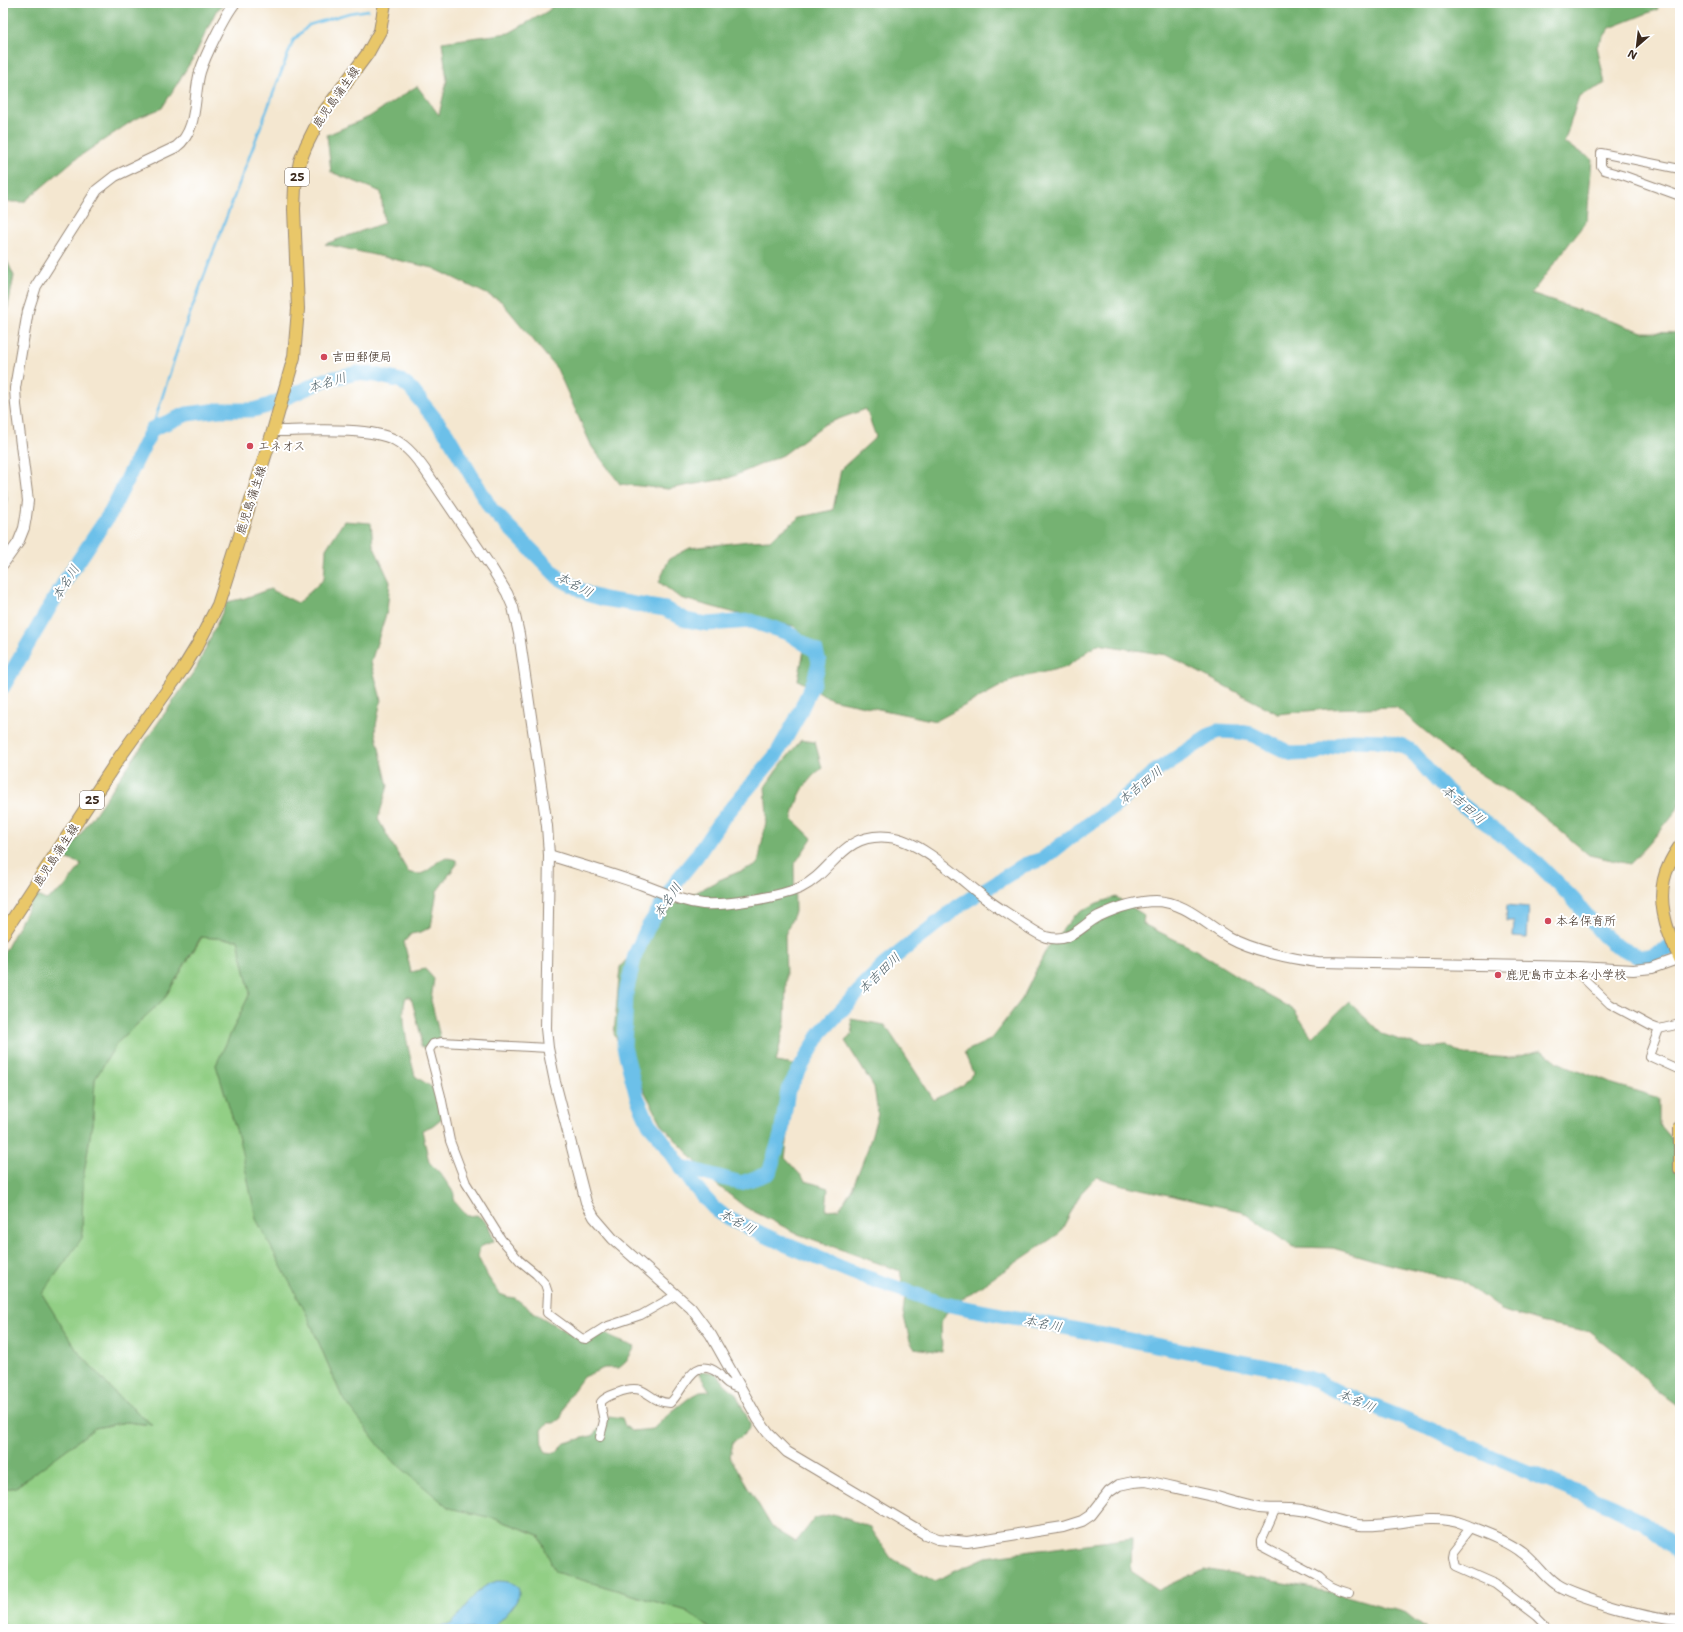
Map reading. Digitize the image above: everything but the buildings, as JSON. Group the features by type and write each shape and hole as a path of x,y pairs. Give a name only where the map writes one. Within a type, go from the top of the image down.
{"main road":[{"name":"鹿児島蒲生線","path":"3,934 119,758 184,667 208,626 223,589 294,357 298,309 294,209 300,161 320,116 368,52 380,31 385,3"},
{"path":"1678,956 1667,932 1663,914 1663,887 1668,865 1680,846"},
{"path":"1680,1127 1680,1169"}],"street":[{"path":"3,564 18,543 24,528 28,501 15,388 32,296 36,286 97,190 115,176 183,142 192,123 196,86 200,71 224,20 235,3"},
{"path":"1680,169 1601,153 1601,166 1604,170 1637,180 1680,196"},
{"path":"272,432 365,432 396,440 410,452 422,466 494,570 513,607 519,634 549,855 546,1028 548,1048 586,1202 594,1217 613,1239 691,1308 711,1335 758,1419 768,1434 787,1452 913,1528 938,1539 954,1542 977,1542 1073,1525 1091,1515 1109,1492 1119,1485 1146,1481 1256,1508 1275,1510 1304,1510 1353,1524 1370,1526 1438,1519 1452,1521 1502,1542 1524,1554 1556,1585 1566,1591 1653,1617 1674,1621 1680,1619"},
{"path":"549,855 645,885 658,892 680,899 702,904 719,905 789,892 802,887 850,845 860,840 880,836 904,840 923,851 968,883 985,898 1044,936 1054,939 1068,937 1081,930 1096,918 1116,909 1140,902 1156,901 1173,903 1186,909 1219,932 1243,944 1303,960 1330,963 1578,967 1642,970 1678,956"},
{"path":"1578,967 1580,975 1606,1001 1659,1029 1680,1024"},
{"path":"1659,1029 1649,1056 1680,1070"},
{"path":"548,1048 442,1042 432,1044 429,1050 441,1096 450,1141 466,1182 501,1239 520,1261 536,1274 545,1284 548,1293 547,1313 581,1338 586,1339 605,1327 641,1315 676,1295"},
{"path":"600,1437 604,1421 601,1402 608,1397 629,1388 642,1390 664,1402 670,1402 680,1393 691,1374 698,1368 707,1368 719,1373 727,1384 740,1389"},
{"path":"1275,1510 1260,1546 1318,1576 1323,1582 1339,1591 1349,1593"},
{"path":"1471,1528 1453,1551 1452,1556 1454,1566 1495,1584 1537,1616 1550,1629"}],"green space":[{"path":"3,3 225,3 216,11 195,55 162,108 135,119 74,160 24,202 3,202"},
{"path":"555,3 1657,3 1658,9 1610,28 1597,46 1605,84 1579,96 1564,143 1592,159 1587,220 1531,294 1643,332 1680,333 1680,806 1649,844 1630,864 1589,855 1533,808 1463,763 1396,707 1327,709 1278,714 1166,655 1098,644 1066,667 1014,679 936,721 831,699 798,680 806,640 794,626 761,620 680,598 659,582 669,559 690,548 770,540 800,517 833,510 841,469 876,437 866,409 825,424 783,455 729,478 668,489 620,484 592,447 557,369 501,301 433,268 325,244 384,223 381,192 331,172 327,135 369,117 417,86 439,115 447,80 442,42 509,33 548,11"},
{"path":"3,252 14,276 3,344"},
{"path":"3,473 7,499 3,516"},
{"path":"344,521 371,523 373,545 390,582 387,611 371,662 381,699 375,731 388,786 378,819 408,872 421,874 445,858 456,860 457,864 437,891 431,927 421,932 411,934 404,942 411,972 425,969 434,979 431,1000 441,1041 432,1042 425,1048 420,1046 421,1036 410,997 406,997 404,1005 404,1025 415,1076 436,1090 442,1118 432,1126 422,1130 429,1162 440,1173 454,1193 454,1201 467,1216 477,1215 488,1224 494,1241 480,1247 478,1257 488,1277 500,1294 515,1298 536,1314 580,1340 604,1331 612,1338 635,1347 626,1362 619,1368 604,1368 583,1377 567,1399 561,1418 554,1423 548,1423 542,1430 543,1447 546,1452 555,1453 565,1443 594,1435 609,1416 622,1418 625,1426 632,1431 653,1429 689,1398 700,1392 710,1391 699,1374 701,1371 716,1373 726,1385 735,1392 750,1423 750,1428 741,1437 733,1442 730,1457 772,1527 796,1542 815,1518 833,1514 870,1527 891,1558 934,1581 986,1557 1132,1538 1131,1571 1159,1590 1204,1569 1330,1591 1406,1613 1426,1629 711,1629 687,1611 555,1572 539,1535 496,1519 449,1508 387,1456 342,1397 307,1315 256,1219 239,1139 216,1065 250,993 238,940 201,937 164,999 117,1043 95,1079 93,1118 83,1179 82,1238 42,1294 76,1349 113,1391 152,1425 126,1422 95,1428 16,1487 3,1490 3,955 35,895 46,900 64,888 82,864 64,858 197,667 227,602 245,598 270,589 298,603 324,579 326,549"},
{"path":"801,740 815,742 822,768 810,779 802,790 792,819 812,838 794,865 795,912 785,935 785,1023 776,1062 807,1067 793,1095 785,1158 806,1181 828,1188 826,1210 839,1209 852,1189 868,1148 878,1113 874,1087 845,1041 853,1034 851,1019 885,1025 934,1100 963,1085 973,1073 964,1052 990,1040 1022,999 1047,948 1075,915 1097,903 1116,897 1144,915 1143,924 1194,949 1267,995 1294,1010 1312,1037 1349,1002 1382,1034 1425,1048 1446,1046 1466,1055 1512,1058 1542,1050 1557,1062 1613,1084 1659,1098 1659,1125 1680,1149 1680,1408 1657,1391 1630,1363 1591,1332 1540,1322 1501,1310 1462,1281 1384,1263 1333,1248 1293,1247 1241,1211 1123,1185 1096,1177 1081,1193 1060,1233 950,1307 941,1323 942,1352 914,1348 910,1341 903,1313 905,1296 900,1271 798,1234 745,1207 716,1184 663,1126 614,1034 620,967 675,904 719,880 758,864 767,816 765,787"},
{"path":"202,937 238,940 250,993 216,1065 239,1139 307,1315 342,1397 496,1519 539,1535 556,1572 687,1611 711,1629 3,1629 3,1490 16,1487 95,1428 126,1422 152,1425 113,1391 76,1349 42,1294 82,1237 83,1179 93,1118 95,1079 117,1043 164,999"}],"water":[{"path":"1507,905 1529,907 1527,938 1513,937 1514,921 1506,921"},
{"path":"498,1581 511,1583 518,1587 519,1593 517,1600 505,1616 491,1629 418,1629 449,1625 483,1587"}],"waterway":[{"path":"152,429 183,332 293,41 309,25 349,13 368,10"},
{"name":"本名川","path":"3,687 65,581 111,512 152,429 187,414 219,410 253,410 267,406 325,380 357,373 376,375 401,381 411,389 447,434 491,509 559,578 590,595 604,599 665,609 686,620 707,624 751,621 788,633 816,651 819,662 814,681 796,720 776,755 719,823 696,857 678,879 647,929 635,955 626,993 624,1047 637,1097 649,1124 661,1138 694,1186 714,1208 727,1218 782,1243 854,1273 940,1303 1278,1369 1316,1381 1342,1394 1423,1426 1520,1469 1612,1507 1644,1523 1675,1548 1680,1556"},
{"name":"本吉田川","path":"682,1167 741,1183 769,1173 781,1135 788,1090 821,1032 883,966 960,905 1024,865 1043,859 1076,833 1115,806 1153,773 1217,731 1251,734 1292,754 1315,753 1351,740 1386,741 1403,746 1410,750 1437,781 1461,804 1541,867 1573,899 1603,935 1612,943 1639,956 1650,956 1680,943"}],"place":[{"name":"吉田郵便局","path":"324,357"},
{"name":"エネオス","path":"250,446"},
{"name":"本名保育所","path":"1548,921"},
{"name":"鹿児島市立本名小学校","path":"1498,975"}]}
